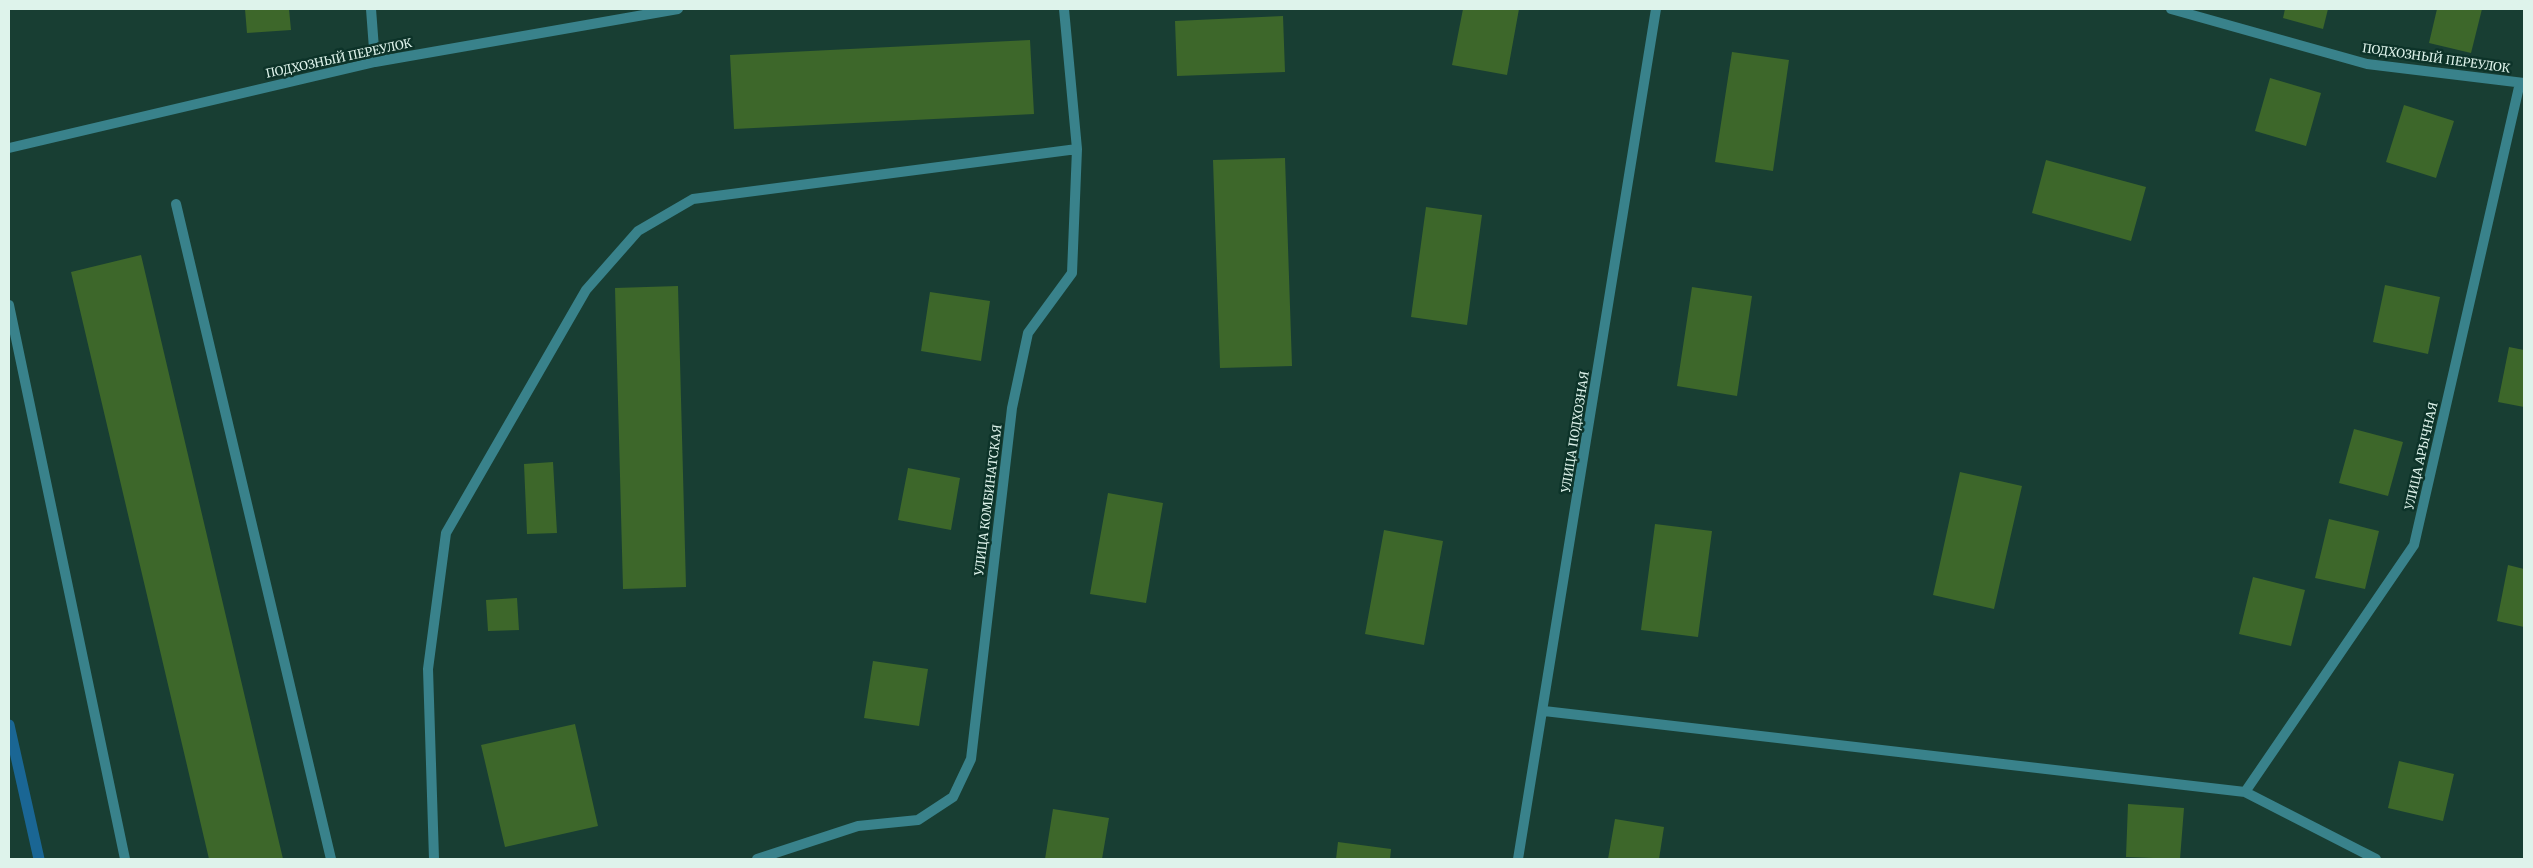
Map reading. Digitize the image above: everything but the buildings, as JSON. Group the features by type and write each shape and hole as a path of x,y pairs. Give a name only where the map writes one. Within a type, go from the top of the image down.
{"street":[{"path":"371,9 375,62"},
{"name":"ПОДХОЗНЫЙ ПЕРЕУЛОК","path":"9,148 375,62 678,9"},
{"name":"УЛИЦА КОМБИНАТСКАЯ","path":"757,859 858,826 918,820 953,797 971,759 1012,408 1028,333 1072,273 1077,148 1064,9"},
{"name":"УЛИЦА ПОДХОЗНАЯ","path":"1518,859 1544,711 1656,9"},
{"name":"ПОДХОЗНЫЙ ПЕРЕУЛОК","path":"2171,9 2367,64 2524,85"},
{"name":"УЛИЦА АРЫЧНАЯ","path":"2246,792 2414,545 2519,87 2524,85"},
{"path":"434,859 428,669 446,533 586,290 638,230 693,199 1077,148"},
{"path":"176,204 332,859"},
{"path":"9,305 125,859"},
{"path":"1544,711 2246,792 2376,859"}],"waterway":[{"path":"9,725 39,859"}]}
